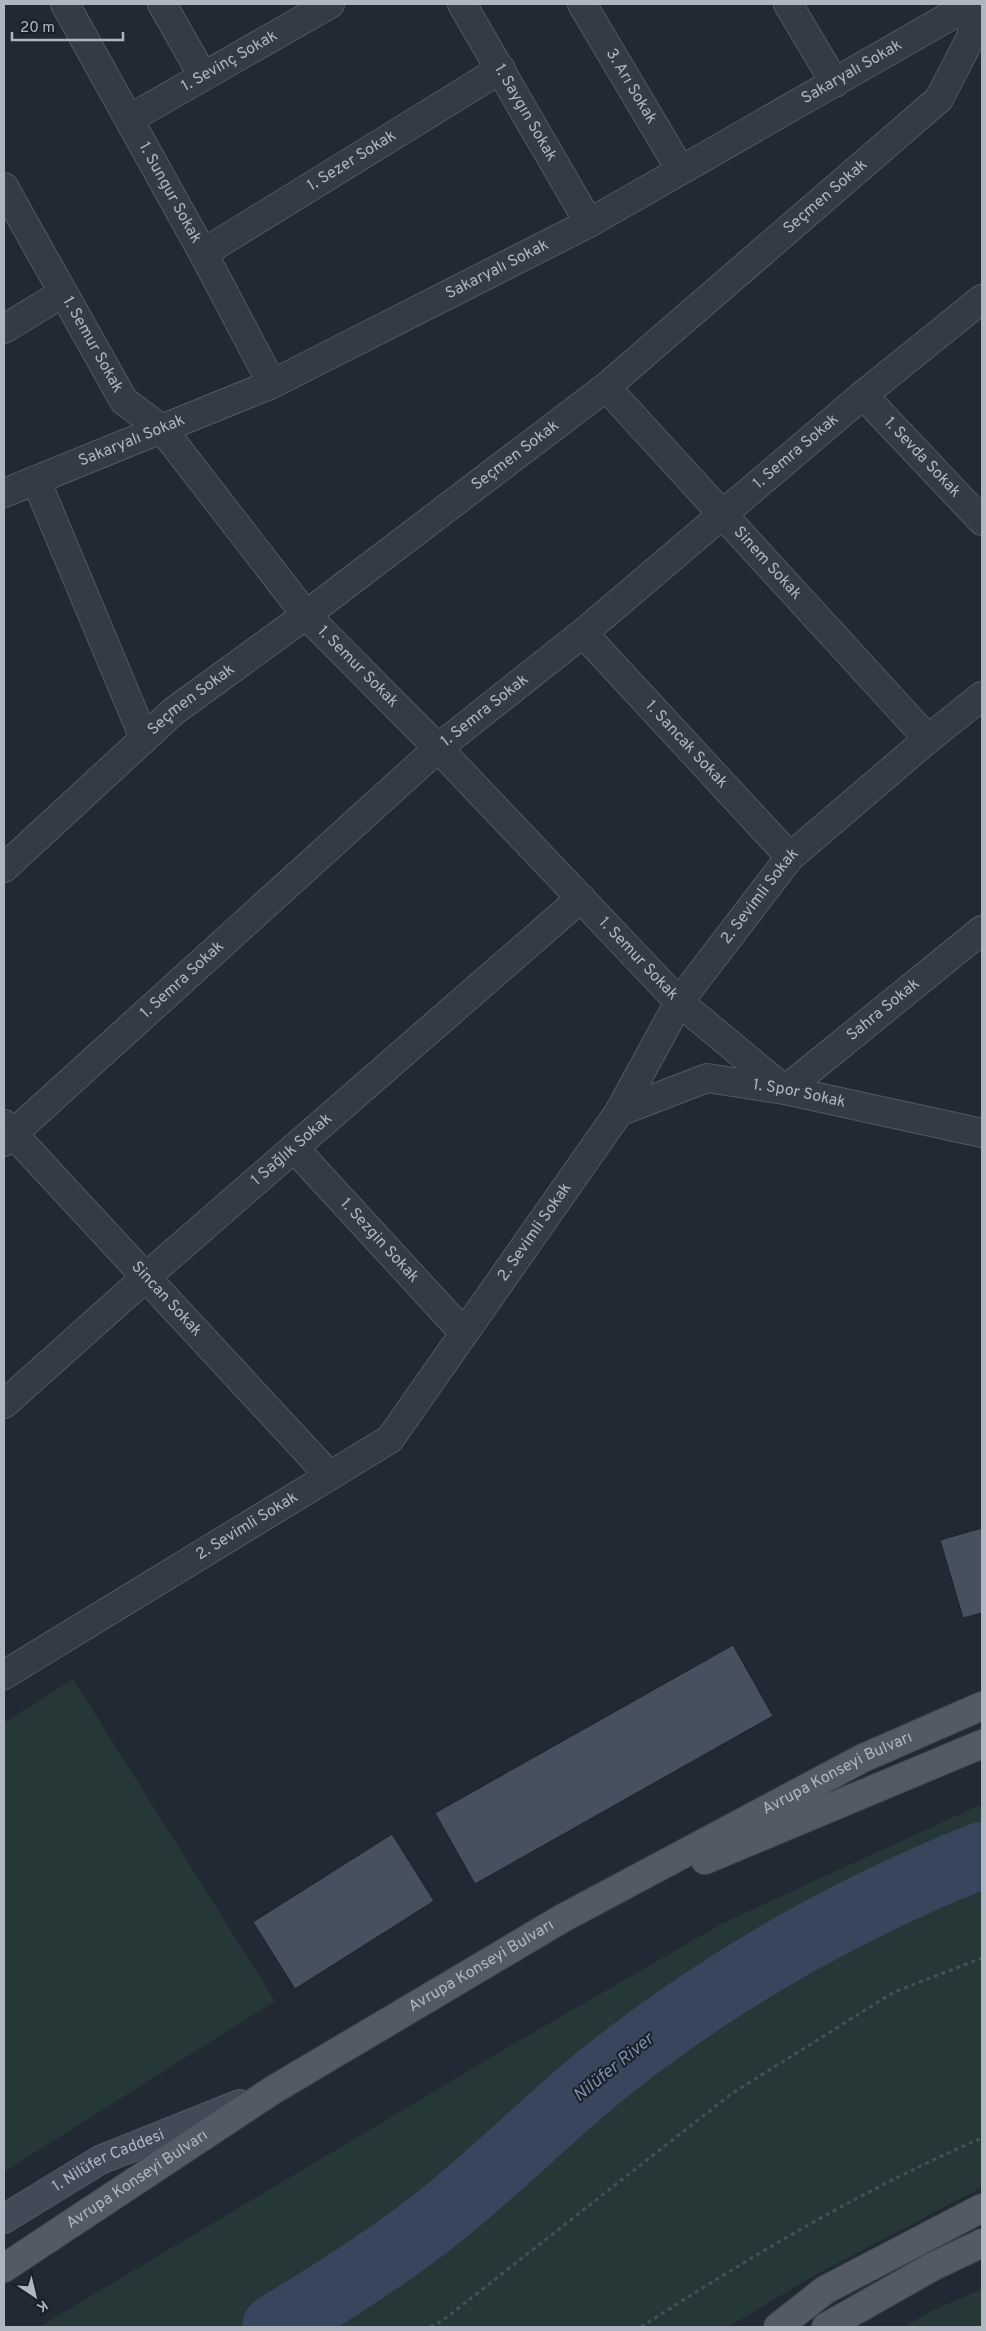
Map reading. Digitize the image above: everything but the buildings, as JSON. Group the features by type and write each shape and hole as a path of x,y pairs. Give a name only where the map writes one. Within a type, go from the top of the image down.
{"main road":[{"name":"Avrupa Konseyi Bulvarı","path":"4,2268 273,2090 563,1918 863,1758 982,1706"},
{"path":"563,1918 982,1744"},
{"name":"1. Nilüfer Caddesi","path":"4,2219 100,2160 273,2090"},
{"path":"778,2327 825,2290 982,2208"},
{"path":"826,2327 932,2267 982,2244"}],"street":[{"name":"1. Sungur Sokak","path":"65,4 203,254 272,384"},
{"path":"162,4 203,76"},
{"name":"1. Saygın Sokak","path":"462,4 589,223"},
{"name":"3. Arı Sokak","path":"582,4 680,169"},
{"path":"788,4 836,83"},
{"name":"Sakaryalı Sokak","path":"4,493 272,384 589,223 680,169 836,83 971,4"},
{"name":"Seçmen Sokak","path":"4,868 174,711 306,615 606,387 939,99 977,42 971,4"},
{"name":"1. Sevinç Sokak","path":"129,119 317,7"},
{"name":"1. Sezer Sokak","path":"203,254 500,68"},
{"name":"1. Semur Sokak","path":"4,187 124,401 162,430 306,615 438,748 679,1002 785,1090"},
{"path":"4,330 64,293"},
{"name":"1. Semra Sokak","path":"7,1133 438,748 583,633 863,395 982,299"},
{"name":"Sinem Sokak","path":"606,387 928,738"},
{"name":"1. Sevda Sokak","path":"863,395 982,521"},
{"path":"36,480 144,738"},
{"name":"1. Sancak Sokak","path":"583,633 790,857"},
{"name":"2. Sevimli Sokak","path":"4,1674 390,1438 619,1112 679,1002 790,857 928,738 982,696"},
{"name":"1 Sağlık Sokak","path":"4,1404 146,1277 581,898"},
{"name":"Sahra Sokak","path":"785,1090 982,930"},
{"name":"1. Spor Sokak","path":"619,1112 707,1078 785,1090 982,1133"},
{"name":"Sincan Sokak","path":"7,1133 146,1277 329,1475"},
{"name":"1. Sezgin Sokak","path":"294,1148 464,1334"}],"path":[{"path":"430,2327 442,2321 730,2094 894,1992 982,1958"},
{"path":"641,2327 748,2258 935,2159 982,2138"}],"shaded area":[{"path":"73,1679 275,2001 4,2172 4,1723"},
{"path":"982,1804 982,2187 810,2278 728,2327 39,2327 522,2039 723,1923"},
{"path":"982,2289 982,2327 904,2327 931,2311"}],"waterway":[{"name":"Nilüfer River","path":"275,2327 356,2276 435,2220 604,2073 691,2008 737,1978 833,1924 882,1899 982,1855"}]}
